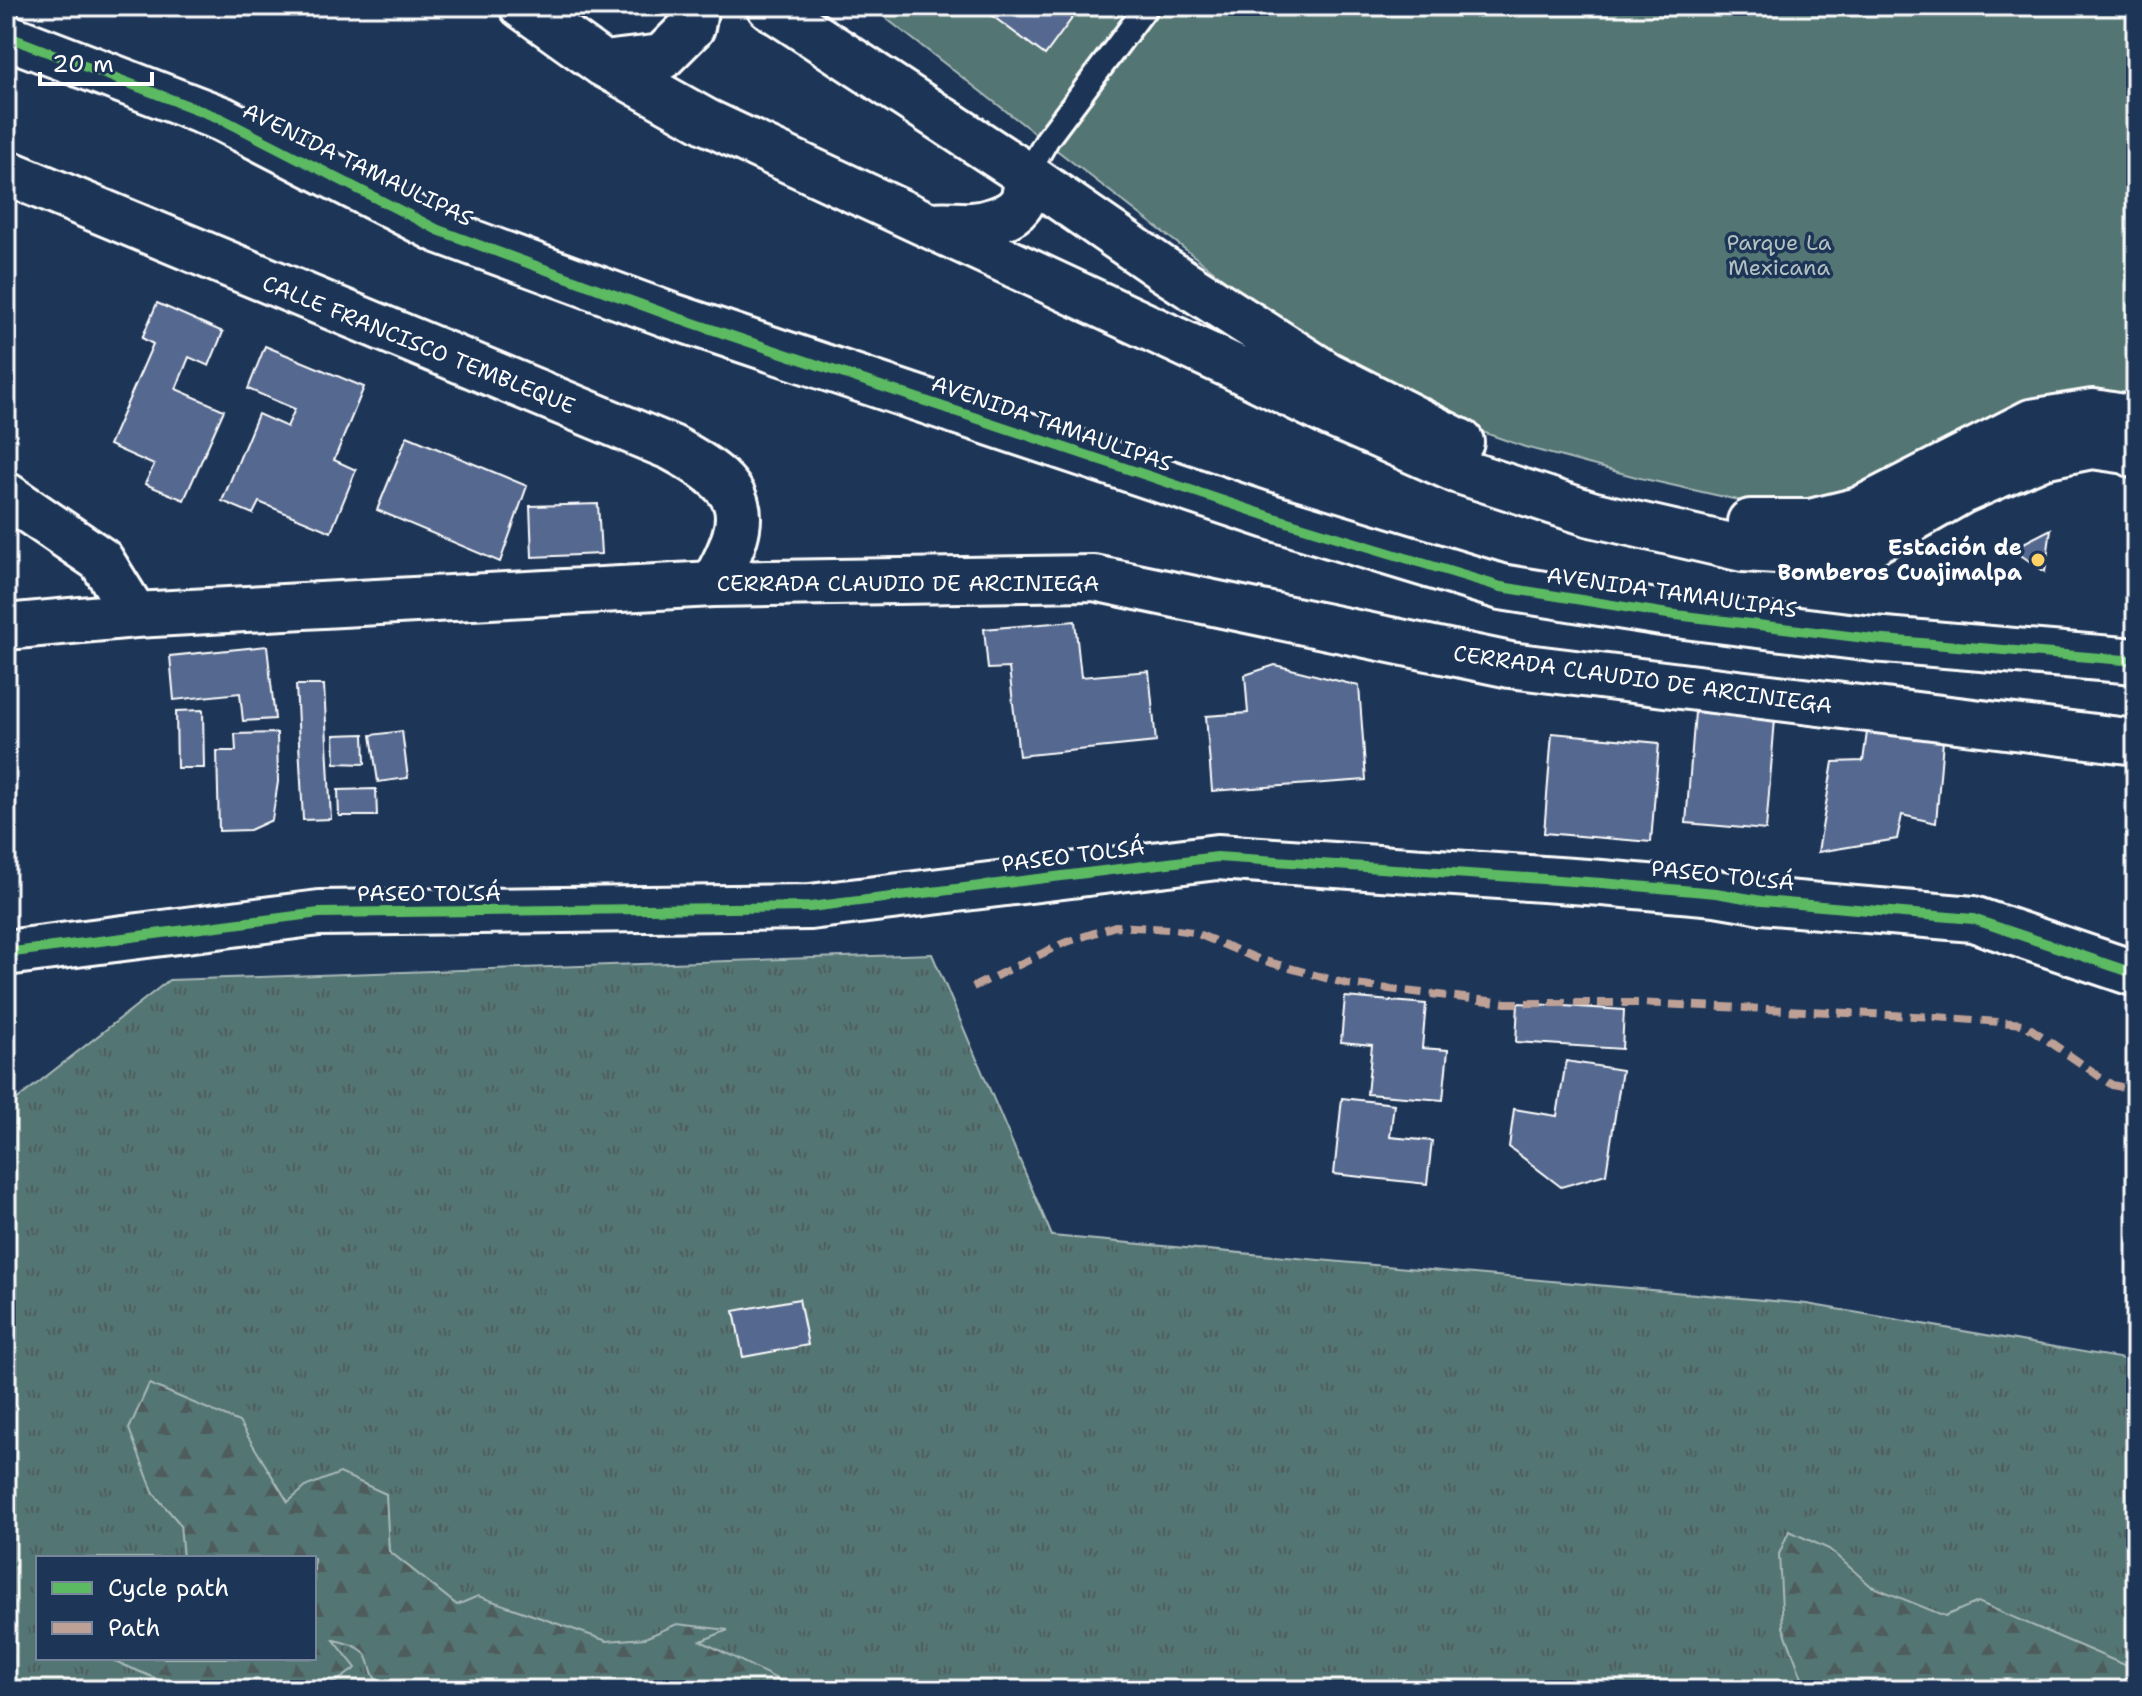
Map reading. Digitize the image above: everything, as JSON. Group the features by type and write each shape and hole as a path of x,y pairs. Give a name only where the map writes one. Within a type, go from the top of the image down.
{"street":[{"path":"522,6 603,64 707,122 1456,470 1591,514 1743,549 1814,553 1873,542 1962,491 2043,456 2092,446 2127,451 2136,456"},
{"path":"603,64 662,57 692,27 696,6"},
{"path":"769,6 1027,175 1163,269 1327,374 1465,445 1594,486 1744,522 1810,522 1859,510 2031,422 2093,412 2136,419"},
{"name":"AVENIDA TAMAULIPAS","path":"6,36 222,119 438,230 524,262 669,315 1274,518 1501,587 1668,614 1873,639 2136,661"},
{"name":"CALLE FRANCISCO TEMBLEQUE","path":"6,172 672,448 706,466 734,495 739,521 732,551 713,584"},
{"path":"930,226 971,225 1008,214 1019,207 1025,194 1027,175"},
{"path":"6,495 101,560 135,615 6,627"},
{"name":"CERRADA CLAUDIO DE ARCINIEGA","path":"135,615 713,584 1094,578 1510,665 2136,742"},
{"name":"PASEO TOLSÁ","path":"6,953 319,913 810,907 1217,857 1602,883 1716,893 1762,901 1973,919 2136,974"}],"lane":[{"path":"1027,175 1048,138 1147,6"}],"green space":[{"name":"Parque La Mexicana","path":"870,6 2136,6 2136,412 1807,506 1751,503 1640,478 1525,447 1457,423 1369,375 1256,304"},
{"path":"932,954 1052,1236 1807,1304 2136,1361 2136,1690 6,1690 6,1108 169,980"},
{"path":"149,1384 239,1422 288,1502 307,1486 340,1473 386,1494 389,1551 457,1605 478,1596 607,1641 645,1638 677,1624 728,1630 701,1641 799,1690 385,1690 377,1681 366,1654 350,1644 334,1640 356,1668 324,1690 183,1690 112,1660 316,1660 316,1556 183,1556 180,1524 154,1494 129,1429"},
{"path":"1789,1531 1829,1549 1871,1586 1945,1616 1978,1602 2136,1668 2136,1690 1821,1690 1802,1678 1783,1627 1779,1554"}],"building":[{"path":"979,6 1081,6 1045,55"},
{"path":"157,303 223,332 209,366 189,357 176,389 224,410 184,500 145,484 154,465 109,445 153,344 142,338"},
{"path":"265,346 364,387 334,460 356,470 331,532 259,502 253,514 222,501 258,414 287,427 295,409 248,389"},
{"path":"407,436 527,486 500,562 377,510"},
{"path":"598,504 601,554 532,557 530,506"},
{"name":"Estación de Bomberos Cuajimalpa","path":"2051,529 2045,572 2012,549"},
{"path":"1075,621 1081,677 1149,671 1156,742 1019,756 1009,668 988,669 984,629"},
{"path":"267,646 275,719 243,721 240,693 174,700 170,656"},
{"path":"1275,665 1359,686 1366,780 1212,791 1206,716 1248,713 1245,675"},
{"path":"296,685 324,685 331,819 303,820"},
{"path":"203,710 204,768 177,768 176,711"},
{"path":"1695,712 1775,719 1766,830 1686,823"},
{"path":"1868,725 1944,729 1936,823 1902,815 1897,839 1818,852 1833,762 1863,761"},
{"path":"402,731 408,778 378,782 371,735"},
{"path":"277,733 278,782 272,820 250,830 219,831 217,751 236,751 235,734"},
{"path":"1552,733 1659,743 1651,842 1544,833"},
{"path":"364,734 365,764 335,763 334,735"},
{"path":"376,789 377,816 339,816 338,790"},
{"path":"1345,997 1426,1004 1422,1048 1448,1050 1443,1100 1367,1094 1372,1045 1341,1042"},
{"path":"1518,1003 1624,1010 1622,1049 1516,1042"},
{"path":"1566,1061 1622,1070 1606,1174 1561,1187 1509,1147 1514,1109 1557,1116"},
{"path":"1342,1098 1394,1104 1390,1137 1432,1141 1427,1184 1334,1174"},
{"path":"799,1299 808,1345 743,1357 734,1311"}],"marked path":[{"path":"973,987 1064,943 1115,926 1169,929 1193,932 1258,959 1347,984 1506,1003 1638,1003 2024,1024 2112,1085 2136,1090"}],"cycle path":[{"path":"6,36 222,119 438,230 669,315 1274,518 1501,587 1668,614 1873,639 2136,661"},
{"path":"6,953 319,913 810,907 1217,857 1602,883 1716,893 1762,901 1973,919 2136,974"}],"place":[{"name":"Estación de Bomberos Cuajimalpa","path":"2038,560"}]}
